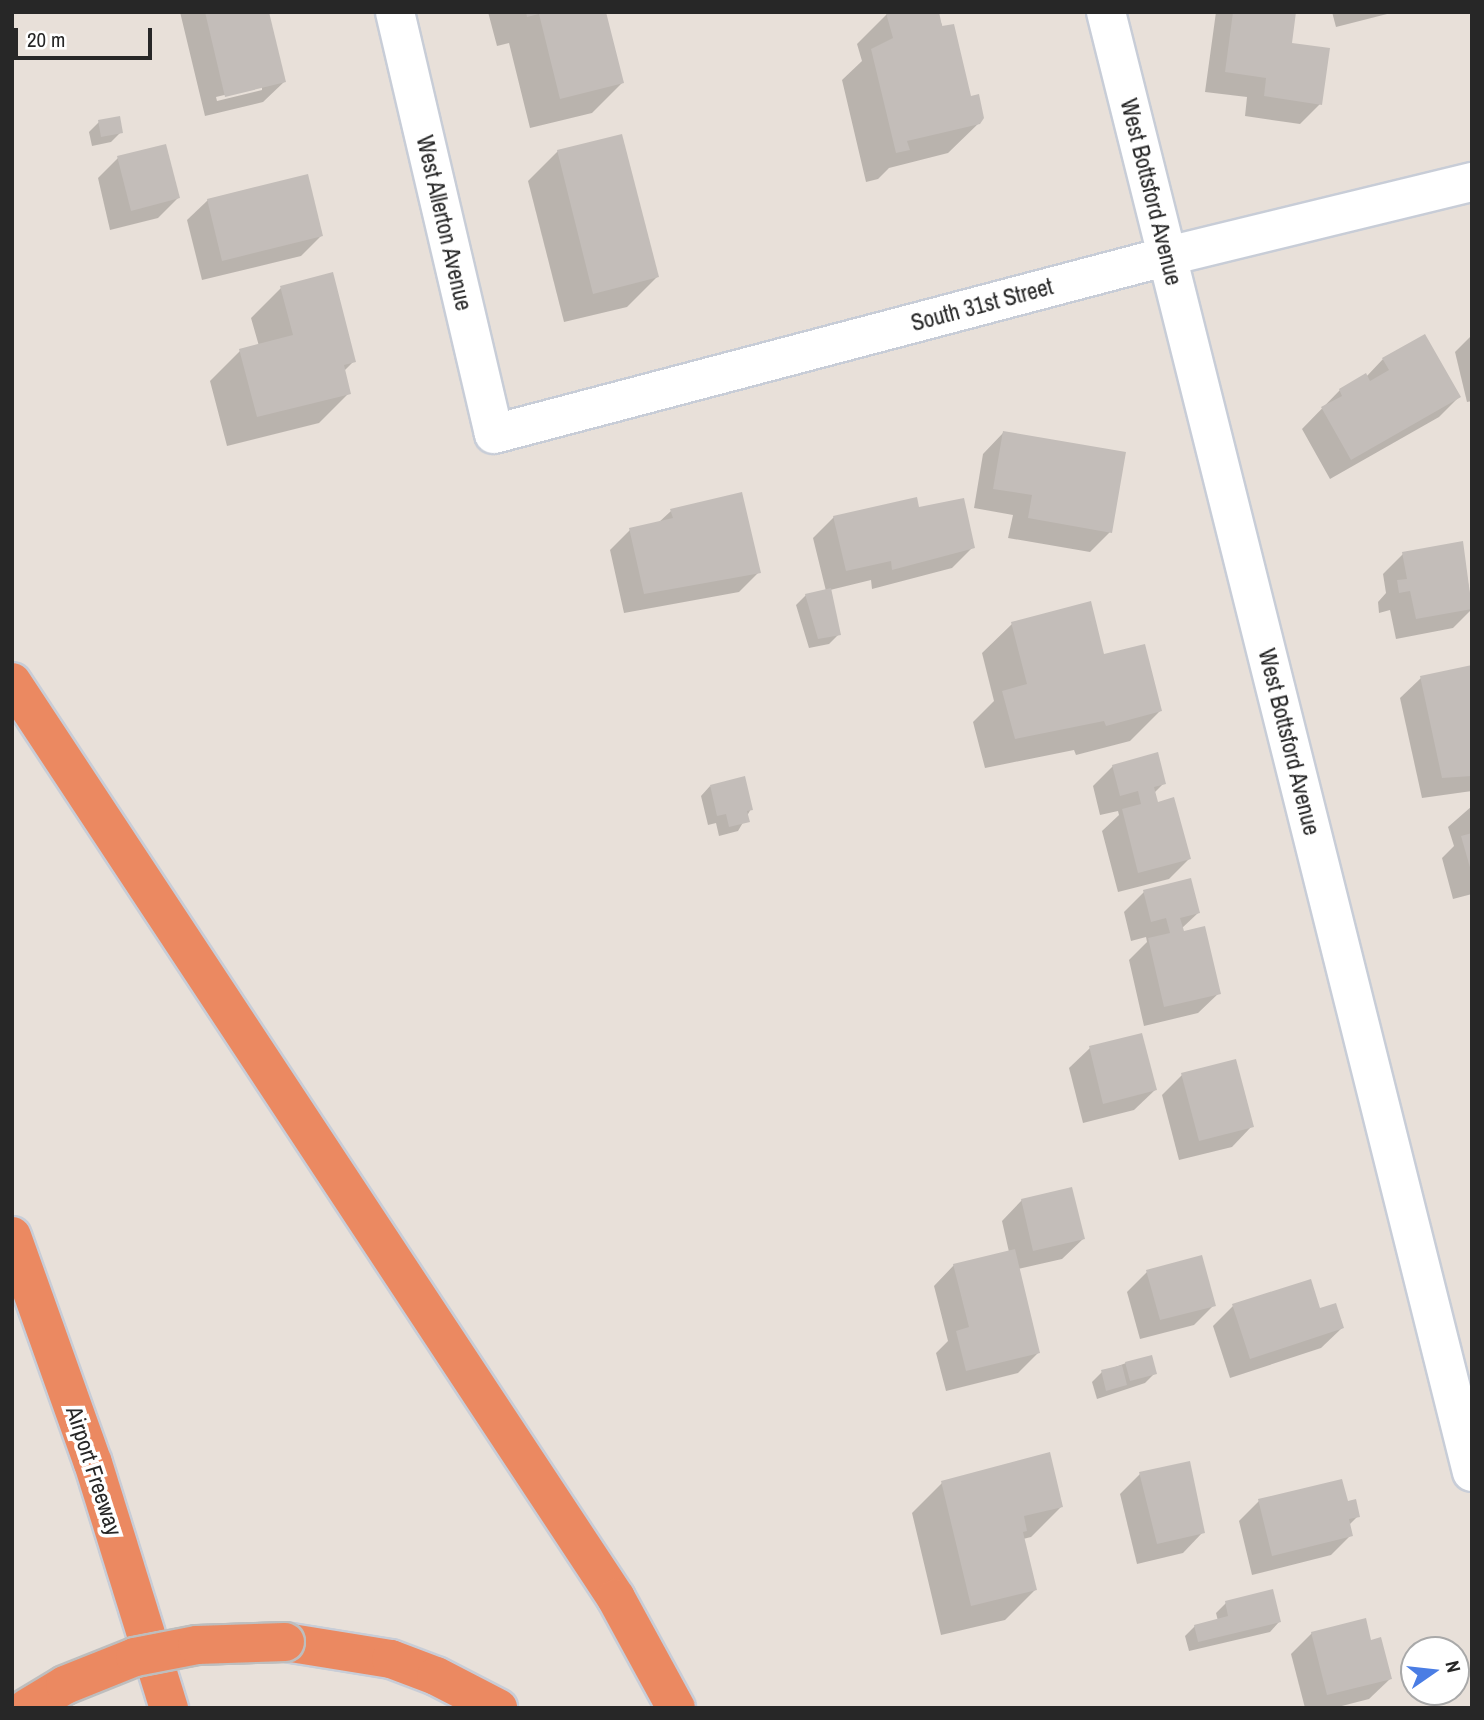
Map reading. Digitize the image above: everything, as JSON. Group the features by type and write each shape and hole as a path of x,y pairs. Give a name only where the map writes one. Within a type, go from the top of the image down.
{"highway":[{"path":"12,682 601,1574 676,1708"},
{"name":"Airport Freeway","path":"12,1236 93,1463 169,1708"},
{"path":"27,1708 65,1685 135,1657 197,1644 285,1642 391,1659 436,1676 498,1708"}],"street":[{"name":"West Allerton Avenue","path":"395,12 494,434"},
{"name":"West Bottsford Avenue","path":"1106,12 1472,1472"},
{"name":"South 31st Street","path":"494,434 1168,256 1472,182"}],"building":[{"path":"205,12 269,12 286,82 225,97"},
{"path":"526,12 606,12 624,83 560,99 539,14 527,17"},
{"path":"939,12 942,26 954,24 971,96 979,94 984,118 980,124 907,141 910,150 896,153 871,49 893,38 886,13"},
{"path":"1233,12 1296,12 1292,43 1330,48 1322,105 1264,96 1266,78 1225,72"},
{"path":"120,116 123,133 101,137 98,120"},
{"path":"622,134 659,277 593,294 557,150"},
{"path":"166,144 180,198 131,211 117,156"},
{"path":"308,174 323,236 222,261 207,199"},
{"path":"333,272 356,362 344,365 351,394 257,417 239,349 293,335 280,286"},
{"path":"1425,334 1461,397 1351,460 1321,407 1342,396 1339,389 1366,373 1370,381 1389,370 1382,358"},
{"path":"1003,431 1126,452 1112,533 1028,518 1032,495 993,489"},
{"path":"742,492 761,573 644,594 629,528 673,518 670,509"},
{"path":"917,497 919,507 964,498 975,548 892,570 891,561 846,571 833,516"},
{"path":"1463,541 1472,609 1416,619 1410,591 1399,593 1397,580 1407,579 1402,552"},
{"path":"831,588 841,635 818,639 805,594"},
{"path":"1091,601 1104,654 1145,644 1162,711 1106,726 1104,721 1015,739 1002,691 1027,684 1011,622"},
{"path":"1472,665 1472,776 1442,778 1420,676"},
{"path":"1158,752 1166,784 1154,787 1158,802 1174,797 1191,859 1138,873 1122,809 1141,804 1138,791 1120,796 1112,765"},
{"path":"745,776 753,810 747,811 750,822 729,827 726,814 717,816 710,785"},
{"path":"1472,833 1472,871 1471,871 1461,836"},
{"path":"1191,878 1200,913 1180,918 1184,931 1205,926 1221,994 1164,1007 1148,938 1170,933 1166,918 1151,922 1143,890"},
{"path":"1142,1033 1157,1090 1103,1104 1089,1046"},
{"path":"1236,1059 1254,1127 1199,1141 1181,1073"},
{"path":"1072,1187 1085,1239 1033,1251 1021,1199"},
{"path":"1015,1249 1040,1353 966,1371 956,1331 969,1327 953,1264"},
{"path":"1202,1255 1216,1306 1160,1320 1146,1270"},
{"path":"1311,1279 1320,1308 1336,1303 1344,1328 1250,1359 1232,1304"},
{"path":"1152,1355 1157,1374 1130,1381 1125,1362"},
{"path":"1122,1365 1127,1385 1106,1391 1101,1370"},
{"path":"1050,1452 1063,1507 1024,1516 1027,1531 1023,1532 1037,1590 971,1606 941,1481"},
{"path":"1190,1461 1205,1533 1157,1544 1139,1472"},
{"path":"1342,1479 1348,1501 1356,1499 1360,1517 1349,1519 1353,1536 1272,1556 1258,1499"},
{"path":"1273,1589 1281,1622 1198,1642 1194,1625 1228,1616 1225,1601"},
{"path":"1366,1618 1371,1640 1381,1637 1392,1679 1327,1695 1311,1632"}]}
